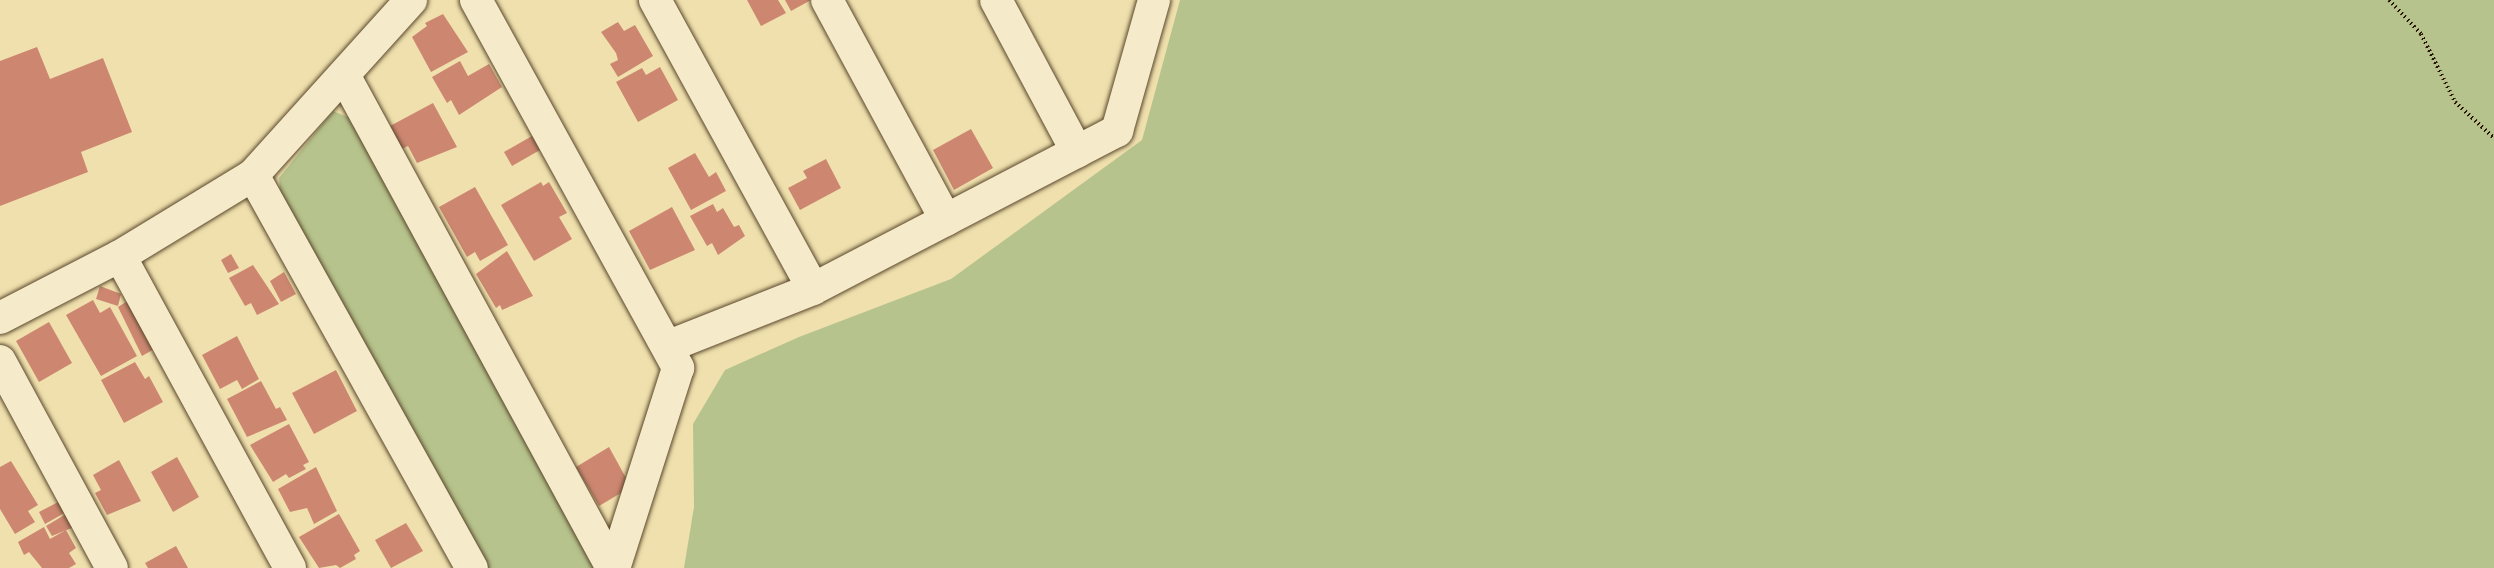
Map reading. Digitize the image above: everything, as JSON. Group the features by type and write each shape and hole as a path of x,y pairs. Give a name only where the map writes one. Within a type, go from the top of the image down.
{"street":[{"path":"0,318 120,256 253,175 411,0"},
{"path":"476,0 669,346 678,368 613,568"},
{"path":"655,0 813,289"},
{"path":"827,0 946,220"},
{"path":"996,0 1077,152"},
{"path":"669,346 813,289 1117,131 1154,0"},
{"path":"344,75 613,568"},
{"path":"253,175 472,568"},
{"path":"120,256 291,568"},
{"path":"0,361 112,568"}],"path":[{"path":"2390,0 2421,34 2455,102 2494,138"}],"green space":[{"path":"1180,0 2494,0 2494,568 684,568 694,507 693,424 725,370 799,337 951,279 1142,140"},
{"path":"333,111 352,119 594,568 485,568 280,191 279,178"}],"building":[{"path":"747,0 778,0 786,13 761,26"},
{"path":"785,0 811,0 791,11"},
{"path":"443,14 468,52 431,72 412,37 427,26 425,23"},
{"path":"618,22 624,31 635,25 653,56 618,77 610,64 618,60 616,53 601,32"},
{"path":"37,47 50,79 103,58 132,132 81,152 88,172 0,206 0,61"},
{"path":"460,61 468,76 489,64 502,87 459,115 451,100 447,103 432,77"},
{"path":"660,67 678,100 638,122 616,82 642,68 646,75"},
{"path":"433,103 457,147 417,163 408,146 402,149 390,126"},
{"path":"971,129 993,168 954,190 933,150"},
{"path":"532,136 540,150 512,166 504,152"},
{"path":"695,153 709,177 716,172 726,191 691,210 668,168"},
{"path":"826,159 841,188 800,210 788,188 807,178 803,171"},
{"path":"541,182 543,186 549,182 567,213 559,217 572,239 534,261 501,205"},
{"path":"475,187 508,245 480,261 475,252 467,257 439,207"},
{"path":"713,204 717,212 723,208 734,227 739,225 745,236 718,255 712,243 707,246 690,216"},
{"path":"672,207 695,250 650,270 629,231"},
{"path":"507,251 533,296 502,310 500,305 496,308 476,274"},
{"path":"231,254 239,268 228,273 221,260"},
{"path":"253,265 279,304 257,315 251,303 245,306 229,278"},
{"path":"284,272 296,294 281,302 270,281"},
{"path":"100,286 121,294 118,306 96,299"},
{"path":"93,300 100,313 110,307 137,356 101,376 66,315"},
{"path":"129,300 156,348 142,356 118,307"},
{"path":"49,322 72,363 39,382 16,341"},
{"path":"237,336 259,379 242,389 237,380 220,389 202,355"},
{"path":"135,362 145,379 149,376 163,402 124,423 101,380"},
{"path":"336,370 357,411 314,434 292,393"},
{"path":"261,381 276,409 280,407 287,420 247,437 227,399"},
{"path":"289,424 309,462 303,465 306,469 289,478 286,474 273,482 250,445"},
{"path":"609,447 631,487 599,506 576,467"},
{"path":"177,457 199,497 173,512 151,472"},
{"path":"119,460 141,501 107,515 95,493 101,490 93,475"},
{"path":"11,461 38,505 28,511 35,522 15,534 0,509 0,467"},
{"path":"316,467 337,511 314,524 307,508 290,512 278,489"},
{"path":"62,500 68,511 45,524 39,512"},
{"path":"66,514 74,527 52,536 46,526"},
{"path":"339,514 360,551 354,555 356,559 340,568 336,565 319,568 299,537"},
{"path":"406,523 423,551 391,568 375,540"},
{"path":"44,527 50,539 66,530 76,548 69,553 76,564 69,568 42,568 29,552 24,555 18,542"},
{"path":"176,546 188,568 148,568 145,563"}]}
